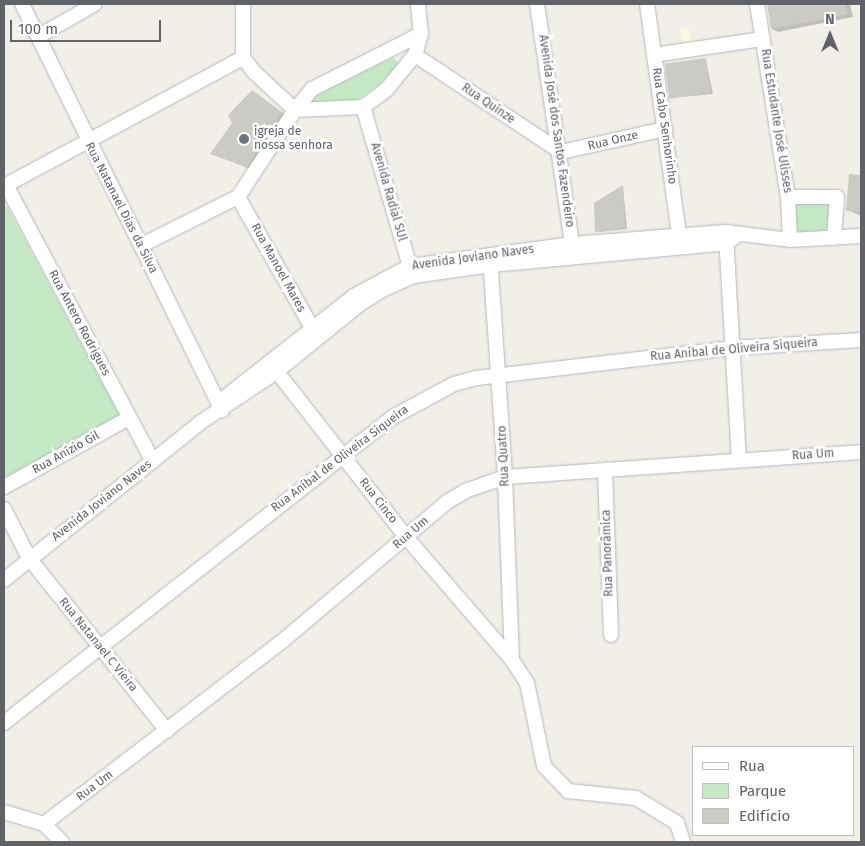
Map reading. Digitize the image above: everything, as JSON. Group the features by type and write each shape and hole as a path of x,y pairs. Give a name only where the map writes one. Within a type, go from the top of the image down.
{"street":[{"name":"Rua Natanael Dias da Silva","path":"22,4 39,36 87,142 142,245 220,407"},
{"path":"39,36 95,4"},
{"path":"242,4 243,58 254,72 295,110 363,107 386,90 415,55 421,34 418,4"},
{"name":"Avenida José dos Santos Fazendeiro","path":"537,4 561,152 573,251"},
{"name":"Rua Cabo Senhorinho","path":"646,4 680,242"},
{"name":"Rua Estudante José Ulisses","path":"757,4 788,197 790,240"},
{"path":"142,245 238,197 295,110 312,89 421,34"},
{"path":"654,55 763,39"},
{"name":"Rua Quinze","path":"415,55 561,152"},
{"path":"5,186 243,58"},
{"name":"Avenida Radial SUl","path":"363,107 411,271"},
{"name":"Rua Onze","path":"561,152 665,129"},
{"name":"Rua Antero Rodrigues","path":"5,186 153,461"},
{"name":"Rua Manoel Mares","path":"238,197 315,332"},
{"path":"788,197 837,197 834,238"},
{"name":"Avenida Joviano Naves","path":"4,580 29,558 273,367 354,296 411,271 491,259 730,237 790,240 861,236"},
{"path":"730,237 739,459"},
{"name":"Rua Quatro","path":"491,259 505,477 512,660"},
{"name":"Rua Aníbal de Oliveira Siqueira","path":"4,723 342,455 423,398 454,384 499,375 733,348 861,340"},
{"name":"Rua Cinco","path":"273,367 406,537 512,660 527,683 544,766 568,790 636,798 677,823 682,842"},
{"name":"Rua Anízio Gil","path":"4,487 129,418"},
{"name":"Rua Um","path":"44,824 280,644 447,502 482,484 505,477 739,459 861,452"},
{"name":"Rua Panorâmica","path":"605,470 611,636"},
{"name":"Rua Natanael C Vieira","path":"4,509 29,558 167,731"},
{"path":"4,812 44,824 59,841"}],"shaded area":[{"path":"689,28 692,43 684,45 680,29"}],"green space":[{"path":"393,57 399,63 379,85 354,102 306,104 305,101"},
{"path":"796,197 833,199 831,236 794,234"},
{"path":"7,206 121,418 4,479 4,208"}],"building":[{"path":"767,4 846,4 848,14 771,29"},
{"path":"706,58 711,93 669,99 664,64"},
{"name":"igreja de nossa senhora","path":"252,90 283,113 247,167 210,154 232,123 228,115"},
{"path":"849,174 861,175 861,212 846,211"},
{"path":"623,185 625,228 595,232 594,203"}],"place":[{"name":"igreja de nossa senhora","path":"244,139"}]}
